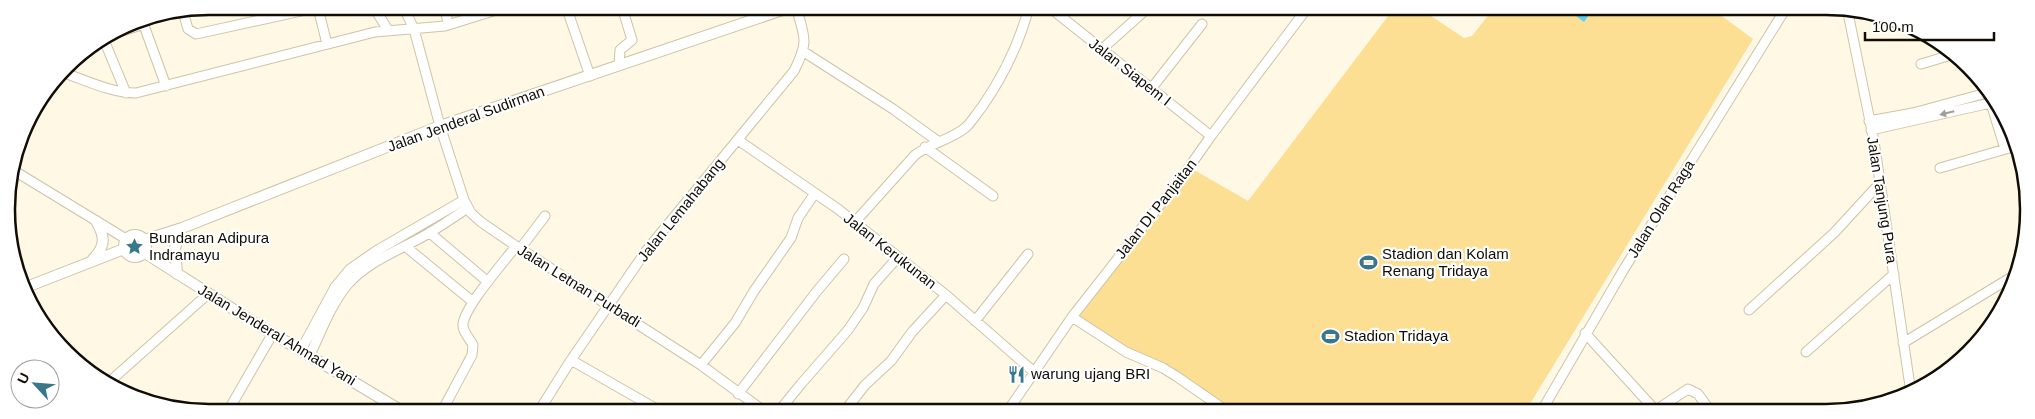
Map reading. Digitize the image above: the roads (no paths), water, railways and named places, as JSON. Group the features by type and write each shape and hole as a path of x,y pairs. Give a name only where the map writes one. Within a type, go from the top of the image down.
{"main road":[{"name":"Jalan Jenderal Sudirman","path":"144,240 182,228 440,126 767,15"},
{"path":"91,262 103,247 102,231 96,221"},
{"path":"177,274 175,248 182,228"},
{"path":"31,285 91,262 125,244 136,235 144,240 146,248 144,253 134,258 126,253 125,244"},
{"name":"Jalan Jenderal Ahmad Yani","path":"144,253 208,294 390,404"}],"street":[{"path":"184,17 188,29 196,34 283,15"},
{"path":"320,15 327,44"},
{"path":"379,15 388,30"},
{"name":"Jalan Letnan Purbadi","path":"406,15 466,204 481,222 518,248 701,365 752,404"},
{"path":"446,15 448,25"},
{"path":"70,74 126,93 136,93 388,30 448,25 479,15"},
{"path":"619,65 620,50 632,40 624,15"},
{"path":"798,15 805,39 804,52 893,109 940,142"},
{"path":"854,223 908,161 925,147 945,141 966,127 989,97 1012,58 1026,15"},
{"name":"Jalan Siapem I","path":"1059,15 1211,136"},
{"path":"1101,50 1140,15"},
{"name":"Jalan DI Panjaitan","path":"1012,404 1072,317 1185,173 1302,15"},
{"name":"Jalan Olah Raga","path":"1546,404 1586,333 1782,15"},
{"path":"569,16 590,76"},
{"name":"Jalan Tanjung Pura","path":"1850,17 1880,183 1910,385"},
{"path":"1151,89 1202,24"},
{"path":"144,26 166,86"},
{"path":"106,45 126,93"},
{"name":"Jalan Lemahabang","path":"543,404 570,360 646,251 794,71 804,52"},
{"path":"1921,64 1946,57"},
{"path":"1870,125 1981,92"},
{"path":"1870,125 1988,103"},
{"path":"1997,117 2005,149"},
{"name":"Jalan Kerukunan","path":"738,140 815,193 898,257 946,295 1034,372"},
{"path":"925,147 994,196"},
{"path":"1940,168 2010,148"},
{"path":"19,174 96,221 125,244"},
{"path":"1749,310 1834,233 1880,183"},
{"path":"701,365 735,323 754,291 791,238 798,218 815,193"},
{"path":"305,352 347,285 369,267 430,233 466,204"},
{"path":"305,352 335,286 350,269 376,251 466,204"},
{"path":"446,404 472,355 473,345 462,326 473,302 545,216"},
{"path":"430,233 488,282"},
{"path":"405,246 473,302"},
{"path":"975,321 1028,254"},
{"path":"785,404 848,330 863,308 874,284 898,257"},
{"path":"738,394 844,259"},
{"path":"1806,352 1894,274"},
{"path":"1903,343 2007,280"},
{"path":"113,379 208,294"},
{"path":"850,404 868,382 891,361 912,332 946,295"},
{"path":"1072,317 1126,352 1163,368 1216,404"},
{"path":"232,404 273,333"},
{"path":"1586,333 1650,404"},
{"path":"570,360 638,404"},
{"path":"1666,404 1688,389 1698,394 1705,404"}],"water":[{"path":"1575,15 1589,15 1584,22"}],"place":[{"name":"Bundaran Adipura Indramayu","path":"135,247"},
{"name":"Stadion dan Kolam Renang Tridaya","path":"1368,263"},
{"name":"Stadion Tridaya","path":"1330,336"},
{"name":"warung ujang BRI","path":"1017,374"}]}
